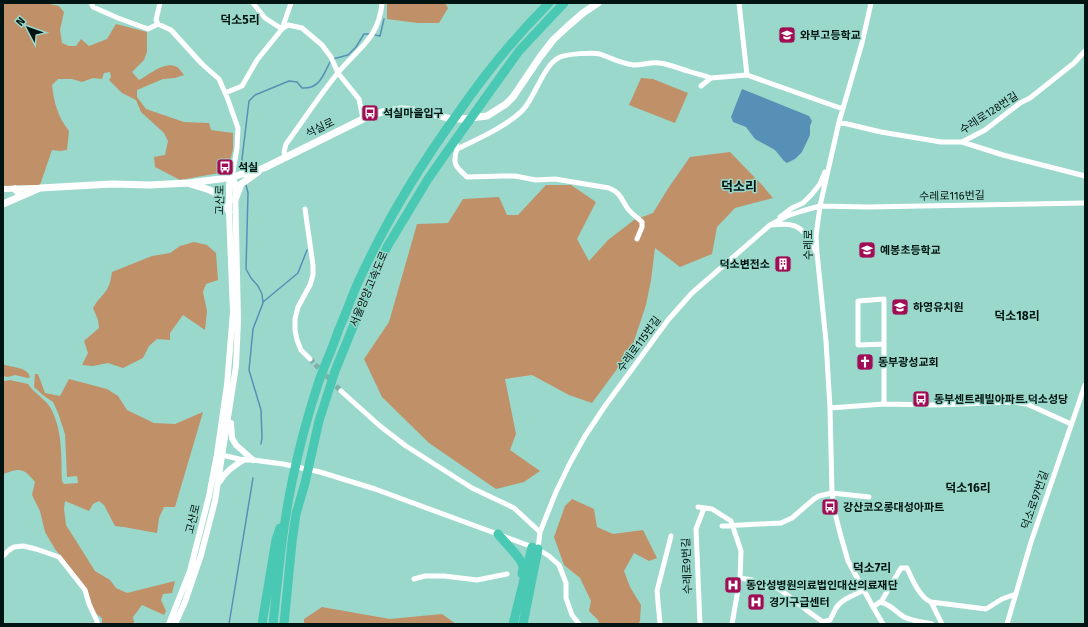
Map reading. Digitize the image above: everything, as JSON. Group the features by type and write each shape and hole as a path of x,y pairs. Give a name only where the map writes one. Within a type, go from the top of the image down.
{"highway":[{"name":"서울양양고속도로","path":"273,624 288,502 298,455 319,381 361,276 379,239 410,184 438,140 486,74 530,22 549,3"},
{"name":"서울양양고속도로","path":"284,624 296,514 305,483 319,421 335,371 372,280 387,247 428,179 482,101 519,52 564,3"},
{"path":"262,624 276,540 288,502"},
{"path":"498,534 514,552 523,567 520,592"},
{"path":"513,624 520,592 535,548"},
{"path":"523,624 535,548"},
{"path":"289,624 290,566"}],"main road":[{"name":"석실로","path":"40,188 112,184 150,185 188,183 232,177 264,168 363,119 382,112 401,109 422,111 451,119 487,116 506,104 513,97 553,40 598,3"},
{"path":"235,200 241,184 264,168"},
{"path":"188,183 210,189 217,193 229,212"},
{"path":"3,204 40,188"},
{"path":"15,189 19,193 20,197"}],"street":[{"path":"91,3 93,7 148,29 158,24"},
{"path":"160,3 156,20 158,24 171,30 202,64 219,79 225,93 238,128 237,148 232,177"},
{"path":"253,3 265,18 282,29"},
{"path":"225,93 242,86 257,60 282,29 292,3"},
{"path":"286,158 284,152 286,144 338,73 367,42 376,27 381,14 382,3"},
{"path":"739,3 747,75"},
{"name":"수레로","path":"871,3 860,50 842,108 820,206 816,236 825,328 830,408 832,493 840,533 848,561 883,624"},
{"path":"282,29 288,26 302,28 322,45 331,57 338,73 359,99 363,119"},
{"name":"수레로128번길","path":"839,122 881,132 941,142 962,142 985,130 1020,103 1030,98 1074,63 1085,51"},
{"path":"457,149 517,116 532,98 553,61 561,57 583,53 598,53 615,60 635,65 651,63 667,64 711,78 747,75 842,108"},
{"path":"701,86 711,78"},
{"path":"462,119 462,124 456,136 457,149 454,156 457,168 467,177 515,176 536,180 555,179 609,188 622,196 629,210 642,222 642,227 637,239"},
{"path":"962,142 1003,155 1085,176"},
{"path":"771,225 784,213 803,203 812,194 820,184 824,173 829,166"},
{"name":"고산로","path":"169,624 190,571 230,409 236,366 238,320 235,183 232,177"},
{"name":"고산로","path":"176,624 202,555 218,484 233,312 229,212 229,184 232,177"},
{"name":"석실로","path":"3,189 40,188"},
{"name":"수레로116번길","path":"820,206 867,207 1085,203"},
{"name":"수레로115번길","path":"535,548 556,492 585,436 668,320 692,294 771,225 786,216 820,206"},
{"path":"305,208 314,264 310,285 298,307 295,319 295,330 301,350 310,359"},
{"path":"771,225 790,224 797,227 809,239 817,253"},
{"path":"884,344 858,345 858,300 884,299 884,344 884,404"},
{"name":"덕소로97번길","path":"1007,624 1031,542 1085,385"},
{"path":"341,391 380,426 406,446 472,488 514,508 540,532"},
{"path":"830,408 884,404 1013,402 1027,404 1071,424"},
{"path":"230,409 232,438 236,445 253,460"},
{"path":"220,454 243,460 283,464 320,472 375,489 535,548 550,556 559,565 566,583 566,598 572,614 579,624"},
{"path":"218,484 230,469 243,460"},
{"path":"722,526 781,523 792,518 819,496 832,493 869,497"},
{"name":"수레로9번길","path":"700,624 696,529 701,507 712,509 731,521 732,526"},
{"path":"732,526 741,551 740,578 732,624"},
{"path":"660,624 657,591 671,536"},
{"path":"3,556 14,547 23,546 59,557 85,590 97,624"},
{"path":"873,607 881,602 901,568 906,568 922,597 931,602 986,609 1002,599 1016,594"},
{"path":"414,579 425,576 444,576 476,580 507,574"},
{"path":"740,578 752,580 760,586 774,586 823,623 830,620 837,606 846,598 864,590"},
{"path":"881,602 887,604 905,618 932,624"},
{"path":"931,602 942,624"}],"shaded area":[{"path":"3,3 44,3 59,6 64,12 60,30 62,43 69,46 76,46 81,39 89,46 107,39 116,24 147,32 147,52 144,60 132,72 139,80 157,69 167,65 172,65 177,67 184,75 175,78 163,79 137,90 137,97 146,109 184,122 209,123 211,130 233,133 233,149 230,161 219,173 180,180 155,167 154,157 165,155 168,141 164,133 141,112 136,100 122,93 109,80 111,77 110,72 104,73 102,79 93,78 82,82 72,79 58,79 52,85 57,110 69,131 67,150 52,150 40,185 3,186"},
{"path":"387,3 445,3 448,8 439,23 418,23 387,19"},
{"path":"641,78 653,79 688,93 675,123 629,105"},
{"path":"730,152 773,198 735,208 717,227 712,254 680,267 655,248 646,305 631,350 592,403 569,395 532,375 505,379 516,434 510,450 540,471 524,482 496,489 429,443 382,397 364,359 389,322 417,224 448,223 463,199 499,197 507,215 518,215 546,185 571,185 596,202 577,239 589,261 608,240 634,220 653,213 690,157"},
{"path":"194,242 207,245 216,253 218,280 206,284 203,292 207,311 205,330 183,315 170,333 170,340 157,339 149,346 143,358 123,368 108,363 93,366 82,365 88,353 84,341 99,328 98,320 93,308 107,289 112,272 152,256 170,253 180,246"},
{"path":"3,364 22,369 28,373 30,377 28,378 15,375 8,377 3,376"},
{"path":"35,374 38,374 45,393 60,396 69,379 107,389 118,396 127,410 154,423 175,424 203,412 175,507 164,507 159,518 157,533 115,526 104,505 99,501 93,504 89,511 65,501 64,509 66,525 95,571 110,580 116,588 127,593 175,581 172,593 163,594 161,600 166,611 164,615 142,605 133,617 134,622 132,624 102,624 102,618 95,613 87,589 55,549 45,532 40,511 32,495 35,482 21,470 3,474 3,380 10,380 28,384 50,407 59,434 62,481 64,484 78,483 77,476 67,477 65,434 53,402 34,387"},
{"path":"572,499 594,509 597,527 613,534 643,530 657,558 649,561 634,553 624,571 630,587 641,605 640,621 638,624 599,624 598,620 589,611 591,601 580,578 564,565 554,537 565,506"},
{"path":"322,607 390,619 442,614 456,624 304,624 304,619"}],"water":[{"path":"742,89 809,116 812,121 810,126 810,135 802,152 795,159 787,163 775,150 755,139 746,127 733,122 731,117"}],"waterway":[{"path":"375,35 380,36 384,19"},
{"path":"333,59 348,55 356,47 364,34 370,34"},
{"path":"243,166 242,159 249,101 255,95 289,81 297,82 302,88 313,86 317,84 323,76 330,62"},
{"path":"246,185 248,193 246,269 258,286 262,294 263,303 253,329 249,370 261,410 261,444"},
{"path":"263,302 298,273 307,250"},
{"path":"229,624 253,478"}],"tunnel":[{"path":"310,359 341,391"}],"place":[{"name":"와부고등학교","path":"787,35"},
{"name":"석실마을입구","path":"370,113"},
{"name":"석실","path":"225,167"},
{"name":"예봉초등학교","path":"867,250"},
{"name":"덕소변전소","path":"783,264"},
{"name":"하영유치원","path":"900,307"},
{"name":"동부광성교회","path":"865,362"},
{"name":"동부센트레빌아파트.덕소성당","path":"921,399"},
{"name":"강산코오롱대성아파트","path":"830,507"},
{"name":"동안성병원의료법인대산의료재단","path":"733,585"},
{"name":"경기구급센터","path":"756,602"}],"district":[{"name":"덕소5리","path":"240,20"},
{"name":"덕소리","path":"739,186"},
{"name":"덕소18리","path":"1017,316"},
{"name":"덕소16리","path":"968,488"},
{"name":"덕소7리","path":"872,568"}]}
